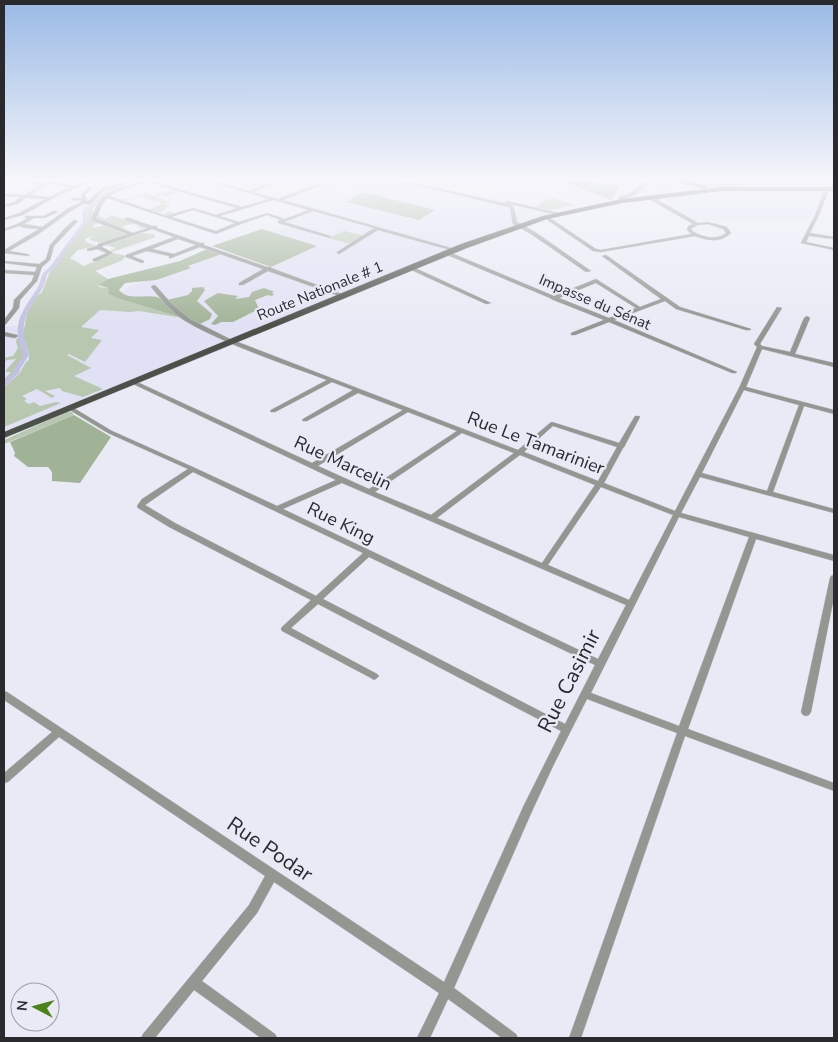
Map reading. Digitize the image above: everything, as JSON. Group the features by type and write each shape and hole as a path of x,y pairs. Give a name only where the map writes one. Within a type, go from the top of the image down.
{"main road":[{"name":"Route Nationale # 1","path":"4,435 511,229"}],"street":[{"path":"4,252 41,229"},
{"path":"4,323 16,308 18,300 34,281 40,266 48,260 50,252 66,230 62,229"},
{"path":"118,229 132,234"},
{"path":"89,250 150,229"},
{"path":"159,229 344,296"},
{"path":"204,229 226,237"},
{"path":"218,233 228,229"},
{"path":"301,229 328,237"},
{"path":"339,253 377,229"},
{"path":"380,229 456,250"},
{"path":"525,229 588,271"},
{"path":"563,229 595,250 601,251 695,234"},
{"path":"690,229 689,230 695,234 713,238 724,237 729,233 723,229"},
{"path":"811,229 803,243 834,248"},
{"path":"808,234 834,238"},
{"path":"142,262 128,256 180,237"},
{"path":"50,239 59,238"},
{"path":"146,249 173,256 202,244"},
{"path":"4,246 11,248"},
{"path":"95,260 111,253 98,247"},
{"path":"4,252 27,256"},
{"name":"Impasse du Sénat","path":"447,253 734,372"},
{"path":"604,256 685,311 748,329"},
{"path":"4,262 40,266"},
{"path":"241,284 269,268"},
{"path":"411,268 488,303"},
{"path":"4,271 36,274"},
{"path":"553,298 596,281 639,308"},
{"name":"Rue Le Tamarinier","path":"154,287 169,304 188,320 233,341 677,514 834,558"},
{"path":"573,334 665,299"},
{"name":"Rue Casimir","path":"422,1038 447,991 543,776 586,696 600,664 742,388 760,347 757,344 779,308"},
{"path":"792,354 807,318"},
{"path":"4,334 15,336"},
{"path":"760,347 834,365"},
{"path":"273,411 332,380"},
{"name":"Rue Marcelin","path":"133,382 342,480 631,604"},
{"path":"742,388 833,412 834,403"},
{"path":"305,420 358,390"},
{"path":"769,494 802,404"},
{"name":"Rue King","path":"70,408 110,432 194,469 600,664"},
{"path":"313,466 407,410"},
{"path":"543,567 600,484 637,417"},
{"path":"431,519 520,452 552,424 622,446"},
{"path":"370,492 461,431"},
{"path":"194,469 145,501 141,506 172,525 567,729"},
{"path":"697,474 834,511"},
{"path":"278,509 342,480"},
{"path":"575,1038 753,535"},
{"path":"368,553 285,629 374,676"},
{"path":"806,712 834,578"},
{"name":"Rue Podar","path":"4,695 447,991 512,1038"},
{"path":"586,696 834,787"},
{"path":"4,780 58,732"},
{"path":"147,1038 253,909 272,874"},
{"path":"194,983 271,1038"}],"shaded area":[{"path":"282,229 507,229 4,431 4,326 63,326 130,286 221,255 261,268 273,264 271,233"}],"green space":[{"path":"81,229 115,229 128,234 102,243 90,240 92,236 85,239 86,242 97,246 78,250 70,258 84,266 113,253 127,256 121,261 95,271 108,279 98,285 109,288 117,298 183,318 139,311 100,310 81,327 99,330 91,338 102,340 85,362 69,354 67,355 91,368 74,376 103,389 83,397 62,391 60,388 45,391 55,396 52,398 37,389 22,396 27,399 24,401 29,404 34,402 40,406 56,402 61,403 4,427 4,387 19,374 29,360 23,335 27,313 36,297 42,292 49,274"},
{"path":"262,229 317,246 271,267 212,246"},
{"path":"344,231 364,236 351,244 328,238"},
{"path":"139,233 153,234 156,237 112,252 110,251 116,248 105,245"},
{"path":"207,249 222,254 188,266 191,268 156,280 125,283 119,290 132,296 157,297 167,303 183,318 117,298 108,293 109,288 98,285 108,279 180,261"},
{"path":"203,287 205,290 197,301 212,314 210,319 200,324 189,319 167,300 188,295 192,288"},
{"path":"264,288 275,292 272,292 274,295 268,295 255,300 259,309 233,322 211,324 218,316 204,301 218,293 238,296 235,299 249,297 252,292"},
{"path":"19,337 25,353 16,370 4,384 4,380 11,372 6,372 6,370 16,359 4,362 4,358 13,356 18,348 16,342"},
{"path":"66,412 72,412 74,415 4,444 4,440"},
{"path":"74,415 111,437 80,483 52,481 52,472 48,467 28,467 14,456 15,453 10,442"}],"waterway":[{"path":"4,384 17,372 26,355 20,332 24,314 42,285 45,273 51,269 80,229"}]}
